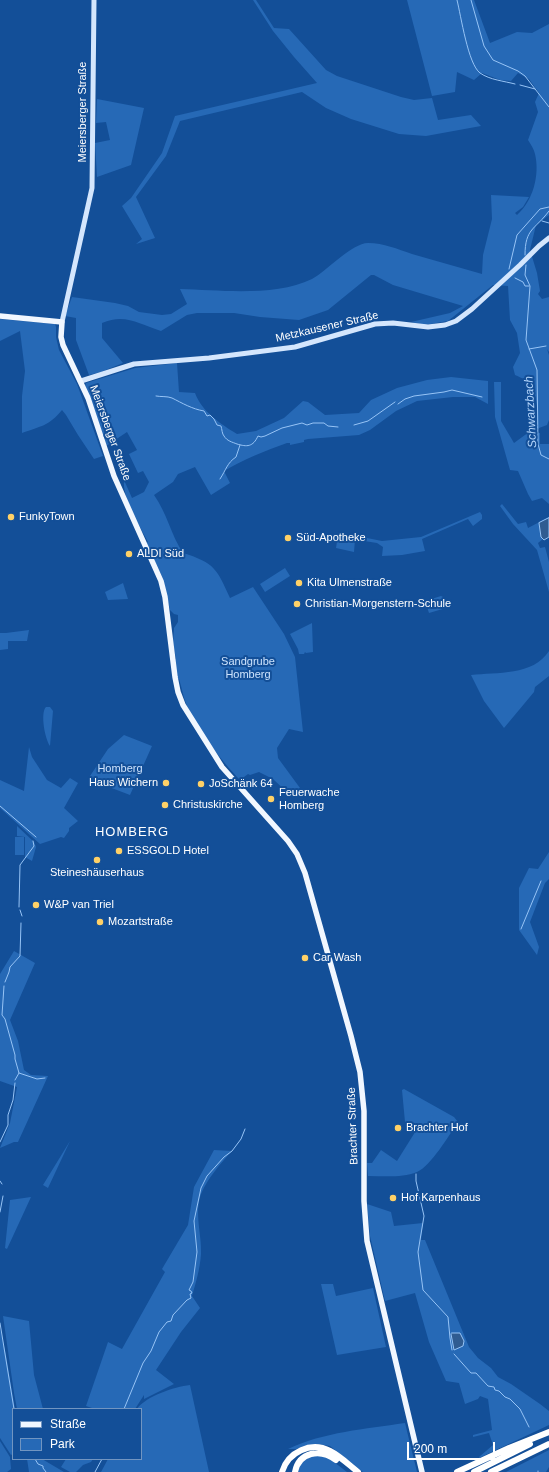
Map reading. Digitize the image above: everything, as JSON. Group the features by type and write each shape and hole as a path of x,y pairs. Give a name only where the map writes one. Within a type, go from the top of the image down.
{"highway":[{"path":"457,1472 509,1448 549,1433"},
{"path":"474,1472 549,1433"},
{"path":"491,1472 549,1444"},
{"path":"282,1472 286,1463 294,1455 305,1449 315,1447 330,1451 358,1472"},
{"path":"295,1472 298,1463 303,1458 316,1452 330,1456 351,1472"},
{"path":"500,1472 506,1469 513,1462"}],"main road":[{"name":"Meiersberger Straße","path":"94,0 92,188 60,334 62,343 90,402 114,476 161,581 165,597 173,668 180,697 190,718 219,763 235,781"},
{"name":"Metzkausener Straße","path":"81,381 134,364 209,358 294,347 375,324 393,323 428,327 445,325 456,321 472,309 549,238"},
{"path":"0,316 62,322"},
{"name":"Brachter Straße","path":"235,781 285,837 303,867 351,1036 360,1072 364,1103 364,1201 367,1241 422,1472"}],"green space":[{"path":"253,0 256,0 274,28 289,29 326,70 337,76 401,97 414,100 432,98 438,120 471,115 481,126 426,136 399,134 351,119 326,108 302,92 180,121 166,156 136,197 155,238 136,244 142,239 122,206 131,198 162,153 175,116 317,83 273,31"},
{"path":"407,0 474,0 490,43 517,32 532,33 549,24 549,215 536,225 530,250 537,273 540,291 538,294 542,299 549,297 549,352 547,349 549,355 549,420 547,425 539,428 537,431 537,404 534,391 525,380 515,375 513,367 520,353 517,333 510,320 508,286 493,285 448,321 425,325 411,322 450,313 463,306 393,285 374,275 371,275 328,310 299,320 234,313 197,313 187,315 161,331 125,319 110,320 102,323 102,338 123,363 89,375 76,340 76,318 65,316 72,297 115,303 128,306 139,312 162,315 171,314 187,304 180,289 247,291 297,285 312,279 347,252 362,244 368,243 385,245 482,274 483,255 492,219 491,195 529,197 523,207 515,213 517,215 527,203 534,187 537,170 535,154 528,140 538,112 535,102 539,93 529,79 518,73 511,81 500,80 482,73 474,80 457,72 455,92 432,96"},
{"path":"97,99 144,108 131,165 97,177 95,143 110,140 106,122 96,123"},
{"path":"0,319 55,324 59,350 77,384 103,456 94,459 62,410 49,422 40,427 22,433 22,396 25,371 20,331 0,341"},
{"name":"Sandgrube Homberg","path":"177,363 179,392 195,393 198,400 207,412 237,434 256,431 284,418 303,401 308,402 325,415 359,413 371,400 397,388 427,380 451,377 488,381 488,404 475,397 453,397 417,401 396,411 370,430 359,435 308,439 304,440 304,442 290,445 290,443 287,443 247,459 224,471 230,483 211,495 195,467 178,474 173,482 154,495 183,553 202,560 214,568 222,580 230,598 253,587 284,634 295,657 303,732 289,729 277,748 278,758 300,788 290,795 273,779 259,772 250,775 248,774 240,780 210,745 192,716 178,679 174,660 176,659 173,643 174,628 178,622 178,615 174,614 170,610 163,579 146,543 148,542 136,520 124,487 124,480 132,498 144,492 149,482 143,471 138,473 129,454 137,450 127,432 106,446 85,386 86,383 135,368"},
{"path":"494,382 501,382 501,421 514,443 529,432 540,433 540,444 549,444 549,504 542,498 532,501 518,471 510,470 495,417"},
{"path":"502,504 518,524 526,522 528,528 549,517 540,524 541,537 543,539 538,543 540,548 545,547 549,562 549,592 537,550 513,524 500,506"},
{"path":"480,512 482,519 473,526 468,519 422,539 425,551 402,555 382,556 383,547 377,543 358,540 355,540 354,552 336,548 338,535 362,537 382,541 421,537"},
{"path":"285,568 290,576 265,592 260,584"},
{"path":"123,583 128,599 108,600 105,592"},
{"path":"441,596 443,597 446,608 429,613 425,601"},
{"path":"312,623 313,652 299,654 290,634"},
{"path":"29,630 27,641 8,641 8,649 0,650 0,633"},
{"path":"549,651 549,676 535,687 534,692 504,728 484,701 471,675 503,673 524,669 534,665"},
{"path":"46,707 50,707 53,711 50,746 46,738 43,720 44,710"},
{"name":"Homberg","path":"124,735 152,746 130,795 88,779 108,749"},
{"path":"29,747 32,757 47,780 61,788 70,778 78,783 64,808 78,821 69,828 69,831 64,838 61,837 40,844 0,808 0,780 24,791"},
{"path":"17,826 34,842 36,847 32,861 25,857 25,837 17,836"},
{"path":"15,837 24,837 24,855 15,855"},
{"path":"549,852 549,879 545,883 530,922 539,947 537,955 519,930 519,888 529,868 538,869"},
{"path":"14,951 35,963 10,1020 18,1041 24,1070 31,1075 48,1076 18,1142 14,1142 0,1148 10,1123 17,1087 0,1081 0,974"},
{"path":"404,1089 454,1117 458,1122 434,1157 417,1172 399,1176 368,1176 367,1163 372,1163 381,1150 397,1161 417,1129 405,1122 402,1090"},
{"path":"70,1141 48,1188 43,1185"},
{"path":"214,1150 232,1151 211,1177 201,1194 199,1201 198,1216 201,1254 199,1270 192,1296 200,1308 181,1332 156,1370 174,1384 144,1399 144,1395 136,1408 92,1408 86,1406 108,1342 122,1349 165,1272 162,1269 188,1225 194,1187"},
{"path":"31,1197 7,1249 5,1248 10,1200"},
{"path":"367,1204 391,1212 394,1226 423,1223 421,1240 425,1240 469,1347 478,1358 491,1368 498,1377 511,1384 549,1411 549,1425 479,1458 493,1445 489,1433 473,1437 473,1435 492,1430 488,1399 480,1396 478,1399 465,1404 459,1383 446,1381 429,1342 415,1293 385,1301 370,1236"},
{"path":"321,1284 333,1284 336,1296 373,1288 386,1347 337,1355"},
{"path":"3,1316 29,1321 34,1375 43,1408 17,1408"},
{"path":"0,1328 15,1408 12,1408 12,1454 0,1438"},
{"path":"190,1385 209,1472 101,1472 107,1460 142,1460 142,1408 138,1408 141,1404 154,1396 176,1388"},
{"path":"405,1423 417,1472 363,1472 330,1446 318,1444 296,1449 288,1449 302,1443 330,1435"},
{"path":"0,1441 10,1457 11,1469 7,1472 0,1472"},
{"path":"549,1450 549,1467 546,1472 506,1472"},
{"path":"312,1456 326,1456 347,1472 297,1472 301,1462"},
{"path":"27,1460 44,1460 64,1472 29,1472"},
{"path":"65,1460 92,1460 83,1465 76,1472 70,1472 61,1467"}],"shaded area":[{"path":"549,518 549,537 544,540 541,537 539,523"},
{"path":"460,1333 464,1341 463,1346 454,1350 451,1334"}],"waterway":[{"path":"457,0 469,50 476,68 480,73 488,77 515,84"},
{"name":"Schwarzbach","path":"471,0 484,46 493,60 518,71 525,76 549,107"},
{"path":"520,85 535,89"},
{"path":"509,269 517,235 540,209 549,207"},
{"name":"Schwarzbach","path":"525,255 525,246 529,234 549,211"},
{"path":"542,221 549,223"},
{"name":"Schwarzbach","path":"526,265 525,275 530,286 526,340 537,370 538,444 541,455 549,459"},
{"path":"515,278 523,282 525,286 529,286"},
{"path":"529,349 546,346"},
{"path":"398,404 405,399 414,396 452,390 482,397"},
{"path":"156,396 170,397 191,407 204,411 207,416 210,415 214,419 217,425 221,426 223,434 227,439 233,443 244,446 252,444 258,436 265,436 282,428 302,423 307,425 313,423 324,423 328,426 338,427"},
{"path":"354,425 368,421 395,402"},
{"path":"220,479 229,464 236,457 240,445"},
{"path":"0,806 36,837"},
{"path":"19,907 20,865 34,846 33,841"},
{"path":"521,929 541,881"},
{"path":"20,910 22,916"},
{"path":"5,982 10,967 20,956 21,923"},
{"path":"4,986 2,1015 5,1019 19,1073 15,1080"},
{"path":"19,1073 37,1079 45,1078"},
{"path":"0,1142 8,1125 8,1115 13,1100 15,1083"},
{"path":"124,1408 143,1363 151,1351 159,1332 167,1322 171,1321 173,1315 187,1300 191,1298 190,1294 192,1293 189,1290 193,1282 197,1252 194,1221 201,1188 207,1176 224,1157 232,1151 241,1139 245,1129"},
{"path":"416,1174 416,1181 424,1216 418,1252 423,1290 448,1317 452,1350"},
{"path":"0,1212 3,1196"},
{"path":"0,1323 14,1408"},
{"path":"454,1354 471,1373 476,1373 488,1386 494,1387 495,1390 499,1391 505,1397 510,1399 520,1409 529,1427"},
{"path":"36,1460 38,1464 43,1466 46,1472"},
{"path":"95,1472 101,1460"}],"place":[{"name":"FunkyTown","path":"11,517"},
{"name":"Süd-Apotheke","path":"288,538"},
{"name":"ALDI Süd","path":"129,554"},
{"name":"Kita Ulmenstraße","path":"299,583"},
{"name":"Christian-Morgenstern-Schule","path":"297,604"},
{"name":"Haus Wichern","path":"166,783"},
{"name":"JoSchänk 64","path":"201,784"},
{"name":"Feuerwache Homberg","path":"271,799"},
{"name":"Christuskirche","path":"165,805"},
{"name":"ESSGOLD Hotel","path":"119,851"},
{"name":"Steineshäuserhaus","path":"97,860"},
{"name":"W&P van Triel","path":"36,905"},
{"name":"Mozartstraße","path":"100,922"},
{"name":"Car Wash","path":"305,958"},
{"name":"Brachter Hof","path":"398,1128"},
{"name":"Hof Karpenhaus","path":"393,1198"}],"district":[{"name":"HOMBERG","path":"132,832"}]}
